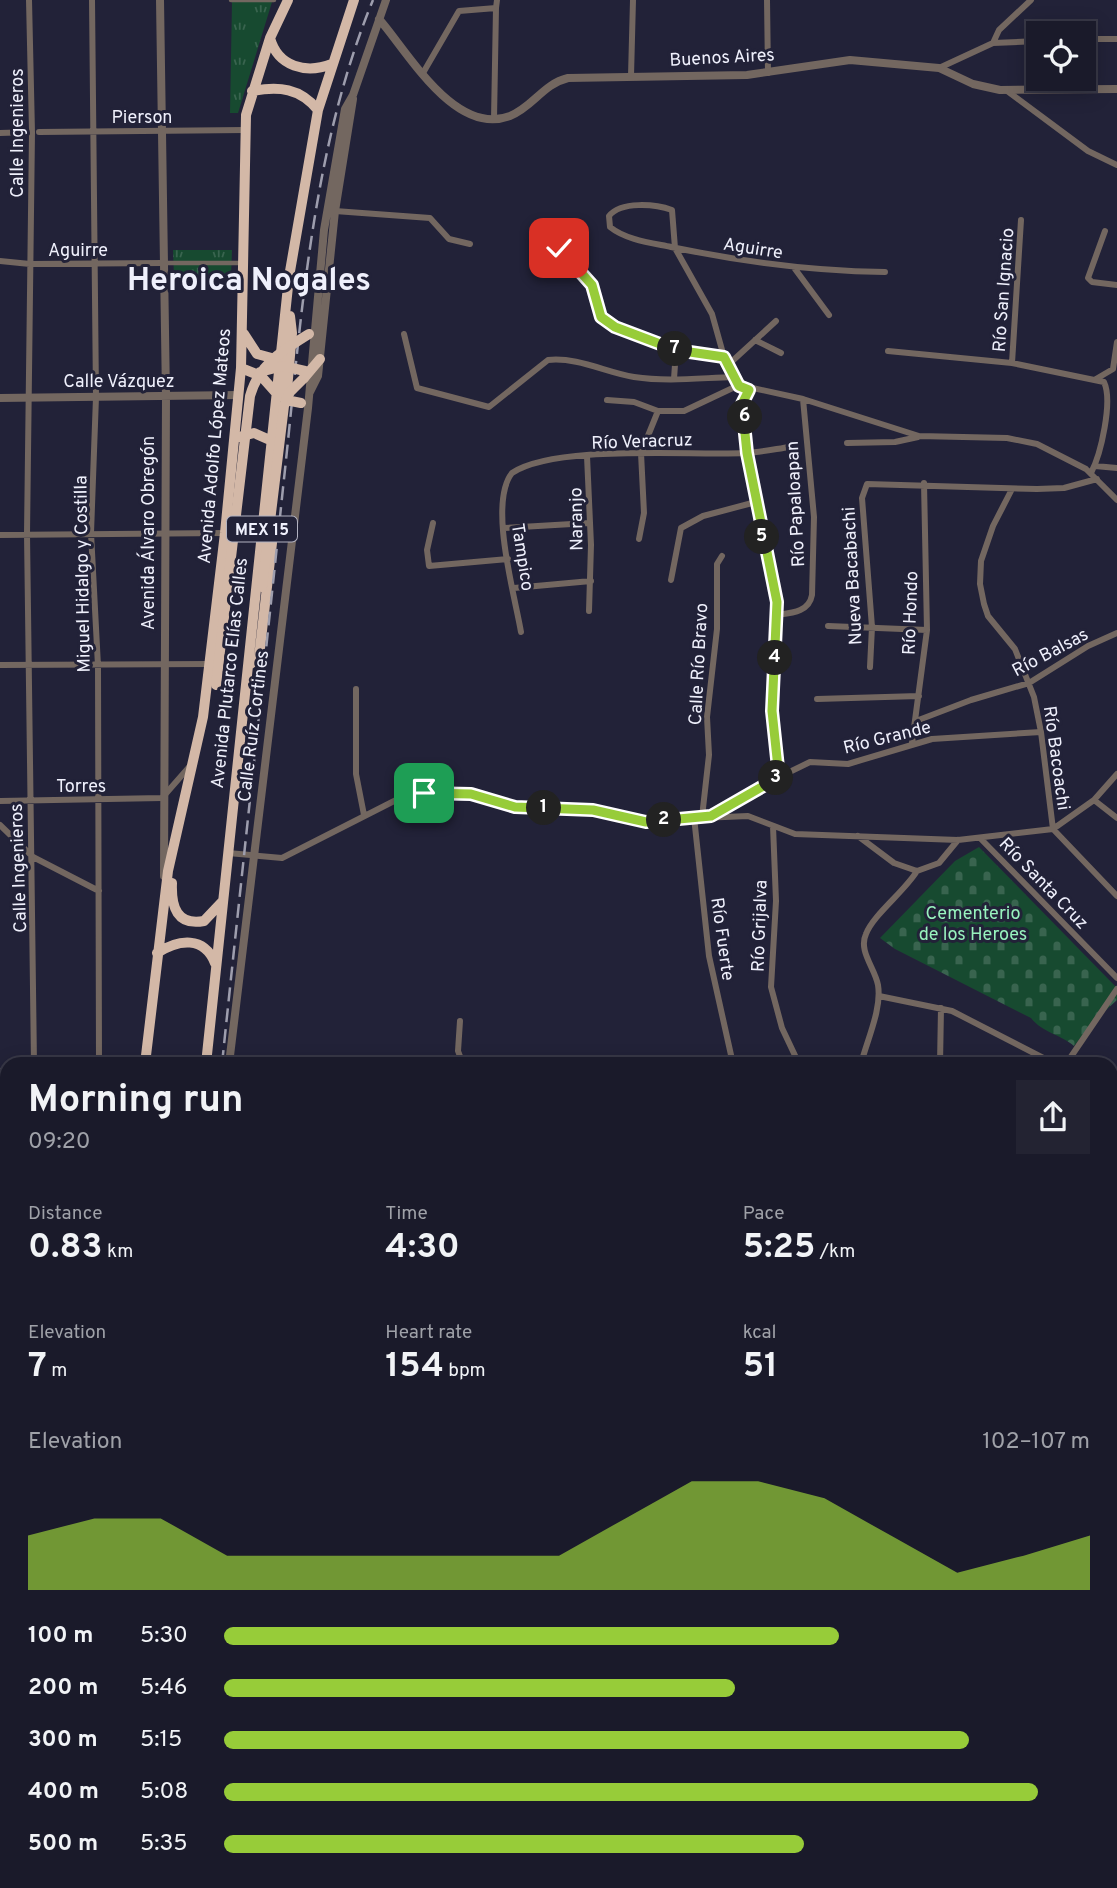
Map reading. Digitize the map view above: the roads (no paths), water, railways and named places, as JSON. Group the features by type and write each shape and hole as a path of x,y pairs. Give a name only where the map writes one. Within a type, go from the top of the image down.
{"highway":[{"name":"Avenida Adolfo López Mateos","path":"164,897 181,807 203,717 225,533 243,332 241,264 245,130 252,91 270,38 288,0"},
{"name":"Avenida Plutarco Elías Calles","path":"207,1057 271,441 281,397 281,360 289,277 318,110 354,0"},
{"path":"247,666 260,657 291,352 289,321 302,215 323,116 361,0"},
{"path":"270,38 276,54 285,62 312,70 332,64"},
{"path":"252,91 289,90 301,94 318,110"},
{"path":"243,332 257,354 281,360"},
{"path":"203,717 216,685 227,612 247,411 259,373 278,354 311,332"},
{"path":"247,666 253,651 262,587 281,397 320,359"},
{"path":"259,373 276,367 306,374"},
{"path":"241,368 267,380 281,397 305,405"},
{"path":"306,374 313,388"},
{"path":"234,441 254,433 271,441"},
{"path":"181,807 172,876 175,910 186,922 205,921 224,899"},
{"name":"Avenida Álvaro Obregón","path":"146,1057 164,897"},
{"path":"158,953 179,942 195,943 211,954 216,966"}],"street":[{"name":"Calle Ingenieros","path":"29,0 35,132 27,397 34,1057"},
{"name":"Miguel Hidalgo y Costilla","path":"92,0 96,397 91,533 98,666 99,1057"},
{"name":"Avenida Álvaro Obregón","path":"160,0 166,397 162,798 164,897"},
{"path":"231,0 274,0"},
{"name":"Calle Ruíz Cortines","path":"230,1057 305,405 313,388 320,359 334,211 353,96 386,0"},
{"path":"631,76 633,0"},
{"path":"767,0 768,73"},
{"path":"993,43 999,30 1031,0"},
{"path":"379,19 423,73 449,102 477,116 494,119 496,4 459,11 423,73"},
{"path":"1096,39 1117,39"},
{"path":"939,68 993,43 1026,42"},
{"name":"Buenos Aires","path":"494,119 512,115 549,85 561,80 768,73 850,60 939,68 985,88 1117,89"},
{"path":"1005,90 1088,151 1117,165"},
{"name":"Calle Ruíz Cortines","path":"306,374 331,177 345,109 353,96"},
{"name":"Pierson","path":"0,133 245,130"},
{"name":"Aguirre","path":"675,248 671,210 637,206 612,212 609,223 619,234 675,248 795,269 885,272"},
{"path":"334,211 430,218 449,239 470,244"},
{"name":"Río San Ignacio","path":"1012,363 1021,220"},
{"path":"1105,231 1088,278 1092,282 1117,285"},
{"path":"559,248 592,285 601,317 615,327 676,350 724,357"},
{"path":"675,248 712,314 724,357 739,386 803,399 919,436 1017,440 1037,444 1091,473 1117,500"},
{"name":"Aguirre","path":"0,261 30,264 241,264"},
{"path":"795,269 829,315"},
{"path":"728,365 776,321"},
{"path":"404,334 417,388 482,407 494,404 548,359 579,362 634,377 733,377"},
{"path":"755,340 781,353"},
{"path":"1097,379 1113,369 1117,342"},
{"path":"674,379 676,350"},
{"path":"888,351 1012,363 1104,382 1107,394 1095,466 1091,473"},
{"path":"607,400 634,402 658,411 690,409 739,386"},
{"path":"749,390 742,404 747,453 777,615 772,711 779,777"},
{"name":"Calle Vázquez","path":"0,398 239,395"},
{"name":"Río Papaloapan","path":"777,615 796,612 808,606 812,595 814,526 803,399"},
{"path":"639,539 644,513 642,453 658,411"},
{"path":"847,443 895,443 919,436"},
{"name":"Río Veracruz","path":"505,486 512,473 524,466 546,460 642,453 747,453 790,447"},
{"name":"Naranjo","path":"587,456 591,581 589,611"},
{"path":"1095,466 1117,468"},
{"path":"924,484 1012,489 1064,488 1097,479"},
{"name":"Nueva Bacabachi","path":"870,667 872,628 862,498 867,484 924,484"},
{"name":"Río Hondo","path":"912,744 927,630 924,484"},
{"name":"Tampico","path":"505,486 504,527 521,632"},
{"name":"Río Bacoachi","path":"1012,489 986,545 980,584 988,616 1015,649 1029,683 1041,732 1053,829 1117,896"},
{"path":"671,579 681,528 703,516 756,502"},
{"path":"433,523 427,550 429,566 508,559"},
{"path":"504,527 589,523"},
{"path":"0,535 164,531 225,533"},
{"name":"Calle Río Bravo","path":"698,817 709,755 707,717 717,629 717,564 722,556"},
{"path":"514,587 591,581"},
{"path":"828,626 927,630"},
{"name":"Río Balsas","path":"916,722 971,700 1029,683 1088,646 1117,633"},
{"path":"0,665 210,664"},
{"path":"356,689 356,774 364,815"},
{"path":"817,699 919,696"},
{"name":"Río Grande","path":"711,816 810,762 848,764 912,744 949,737 1041,732"},
{"path":"162,798 191,764"},
{"path":"228,853 282,858 400,798 450,791 515,807 593,810 631,821 748,816 795,834 958,840 1053,829 1094,800 1117,774"},
{"name":"Torres","path":"0,801 162,798"},
{"path":"1094,800 1117,818"},
{"name":"Río Fuerte","path":"698,817 709,956 731,1057"},
{"path":"0,825 33,858 99,891"},
{"name":"Río Grijalva","path":"773,826 776,901 771,986 782,1028 796,1057"},
{"path":"858,836 882,855 917,871"},
{"name":"Río Santa Cruz","path":"980,838 1117,978"},
{"path":"862,1057 879,996 876,976 864,950 865,934 906,889 917,871 939,863 958,840"},
{"path":"1071,1057 1117,989"},
{"path":"879,996 941,1008 962,1015 1042,1057"},
{"path":"940,1057 941,1008"},
{"path":"460,1021 458,1051 460,1057"}],"railway":[{"path":"223,1057 311,240 335,118 352,58 373,0"}],"district":[{"name":"Heroica Nogales","path":"249,279"}],"park label":[{"name":"Cementerio de los Heroes","path":"973,923"}]}
